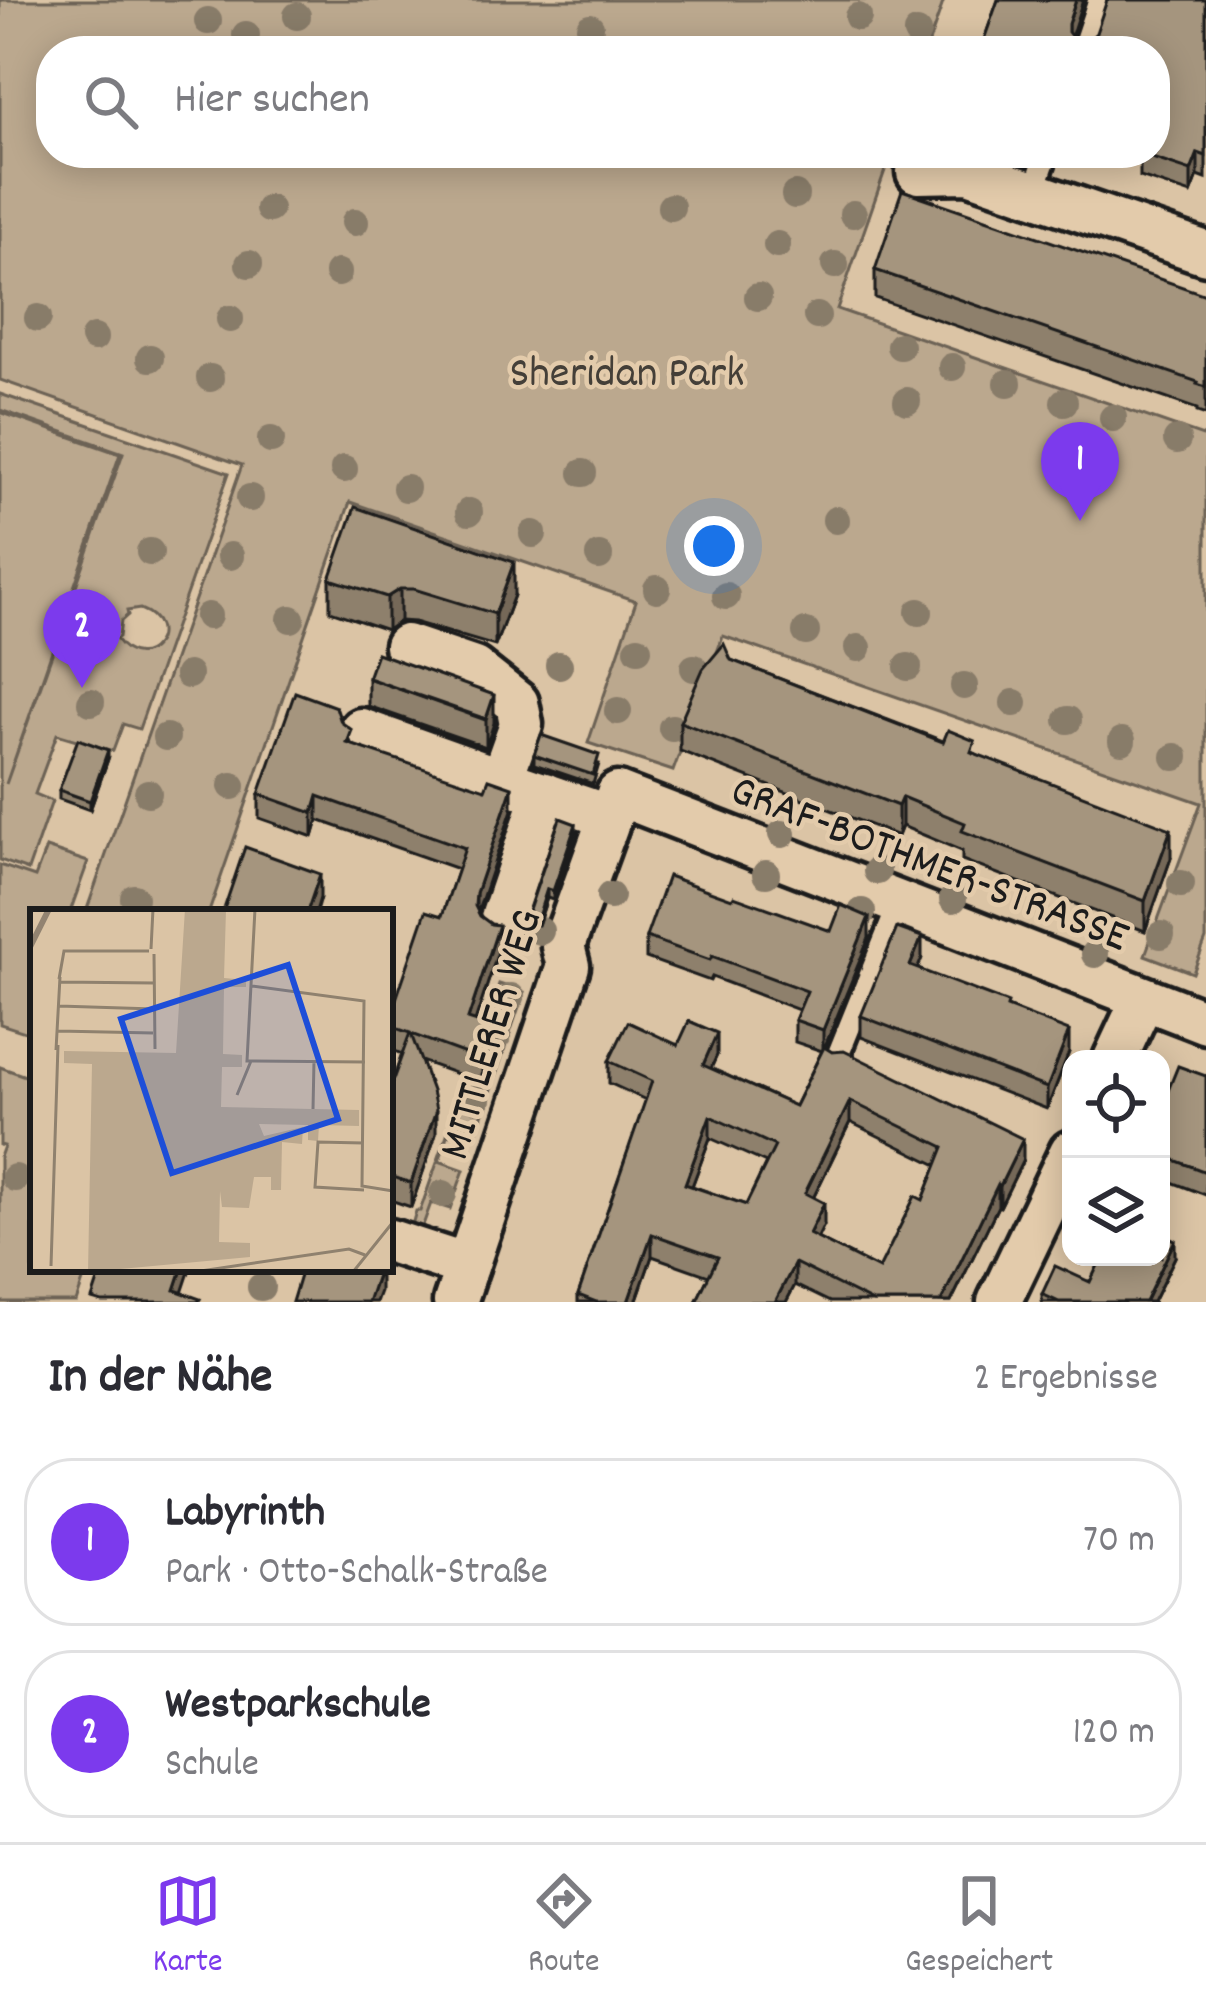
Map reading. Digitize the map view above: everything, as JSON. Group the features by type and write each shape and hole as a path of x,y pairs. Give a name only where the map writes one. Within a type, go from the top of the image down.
{"street":[{"path":"918,172 968,171 1206,252"},
{"path":"406,646 474,669 518,703 521,724 501,780"},
{"name":"GRAF-BOTHMER-STRASSE","path":"361,730 544,794 614,806 899,902 1206,1022"},
{"path":"500,924 544,794"},
{"name":"MITTLERER WEG","path":"461,1284 568,966 563,946 614,806"},
{"path":"1119,1050 1143,998"},
{"path":"999,1302 1068,1158"},
{"path":"393,1243 461,1284"}],"lane":[{"path":"1087,36 1099,0"},
{"path":"1033,194 1042,168"},
{"path":"836,1060 899,902"}],"green space":[{"name":"Sheridan Park","path":"0,0 944,0 931,36 36,36 36,168 886,168 837,309 1206,437 1206,939 1193,973 1145,955 1201,803 723,636 673,771 588,743 636,601 350,502 210,909 87,909 242,465 0,380"},
{"path":"0,394 229,473 139,729 123,724 113,751 57,734 35,794 52,801 28,870 0,860 0,412 120,454 6,784 123,453 0,410","holes":["140,609 153,617 160,637 148,652 127,650 116,639 127,611"]},
{"path":"46,848 88,862 71,909 30,909 28,1033 0,1024 0,865 35,877"},
{"path":"499,984 524,992 477,1130 453,1122 439,1161 464,1170 450,1209 431,1203 422,1228 412,1225 467,1078 482,1082 493,1051 478,1046"},
{"path":"0,1067 28,1077 30,1071 30,1272 86,1272 76,1302 0,1302 0,1157 4,1146 0,1145"}],"building":[{"path":"998,0 1076,0 1068,24 1071,36 985,36"},
{"path":"1107,0 1206,0 1206,156 1198,153 1191,171 1170,164 1170,36 1093,36"},
{"path":"902,190 1206,295 1206,387 875,270"},
{"path":"355,507 514,562 495,614 414,589 400,589 387,597 330,579"},
{"path":"724,644 731,660 943,742 948,730 975,741 971,752 1171,829 1145,901 962,831 965,823 902,797 898,806 680,722 703,669"},
{"path":"377,653 494,695 486,719 368,678"},
{"path":"295,692 336,707 341,722 352,730 347,743 485,789 489,779 512,787 476,893 480,916 499,925 468,1019 493,1027 482,1060 411,1034 436,1110 411,1183 393,1177 393,1080 410,1033 393,1027 393,1008 426,911 442,916 465,848 318,796 313,813 259,794"},
{"path":"541,735 599,755 593,775 534,755"},
{"path":"78,739 108,750 90,801 59,790"},
{"path":"560,818 576,824 553,891 547,889 538,917 528,913"},
{"path":"245,847 320,874 308,909 224,909"},
{"path":"668,876 831,931 841,905 869,917 823,1030 795,1020 807,991 646,937"},
{"path":"897,928 922,937 910,966 1069,1031 1047,1088 861,1016"},
{"path":"689,1021 717,1033 703,1065 795,1106 824,1047 844,1051 1023,1139 941,1302 873,1302 795,1263 775,1302 696,1302 718,1257 652,1234 628,1302 596,1302 578,1295 652,1081 609,1061 628,1022 678,1045","holes":["850,1101 944,1147 923,1200 915,1196 879,1269 809,1234 824,1203 805,1193","710,1116 775,1146 746,1205 685,1184"]},
{"path":"1178,1066 1206,1076 1206,1172 1170,1158 1170,1086"},
{"path":"1055,1266 1090,1282 1098,1266 1162,1266 1145,1302 1059,1302 1042,1294"},
{"path":"101,1272 181,1272 175,1290 200,1299 102,1302 92,1299"},
{"path":"301,1272 378,1272 368,1302 292,1302"}],"place":[{"name":"Labyrinth","path":"1080,521"},
{"name":"Westparkschule","path":"82,688"}]}
